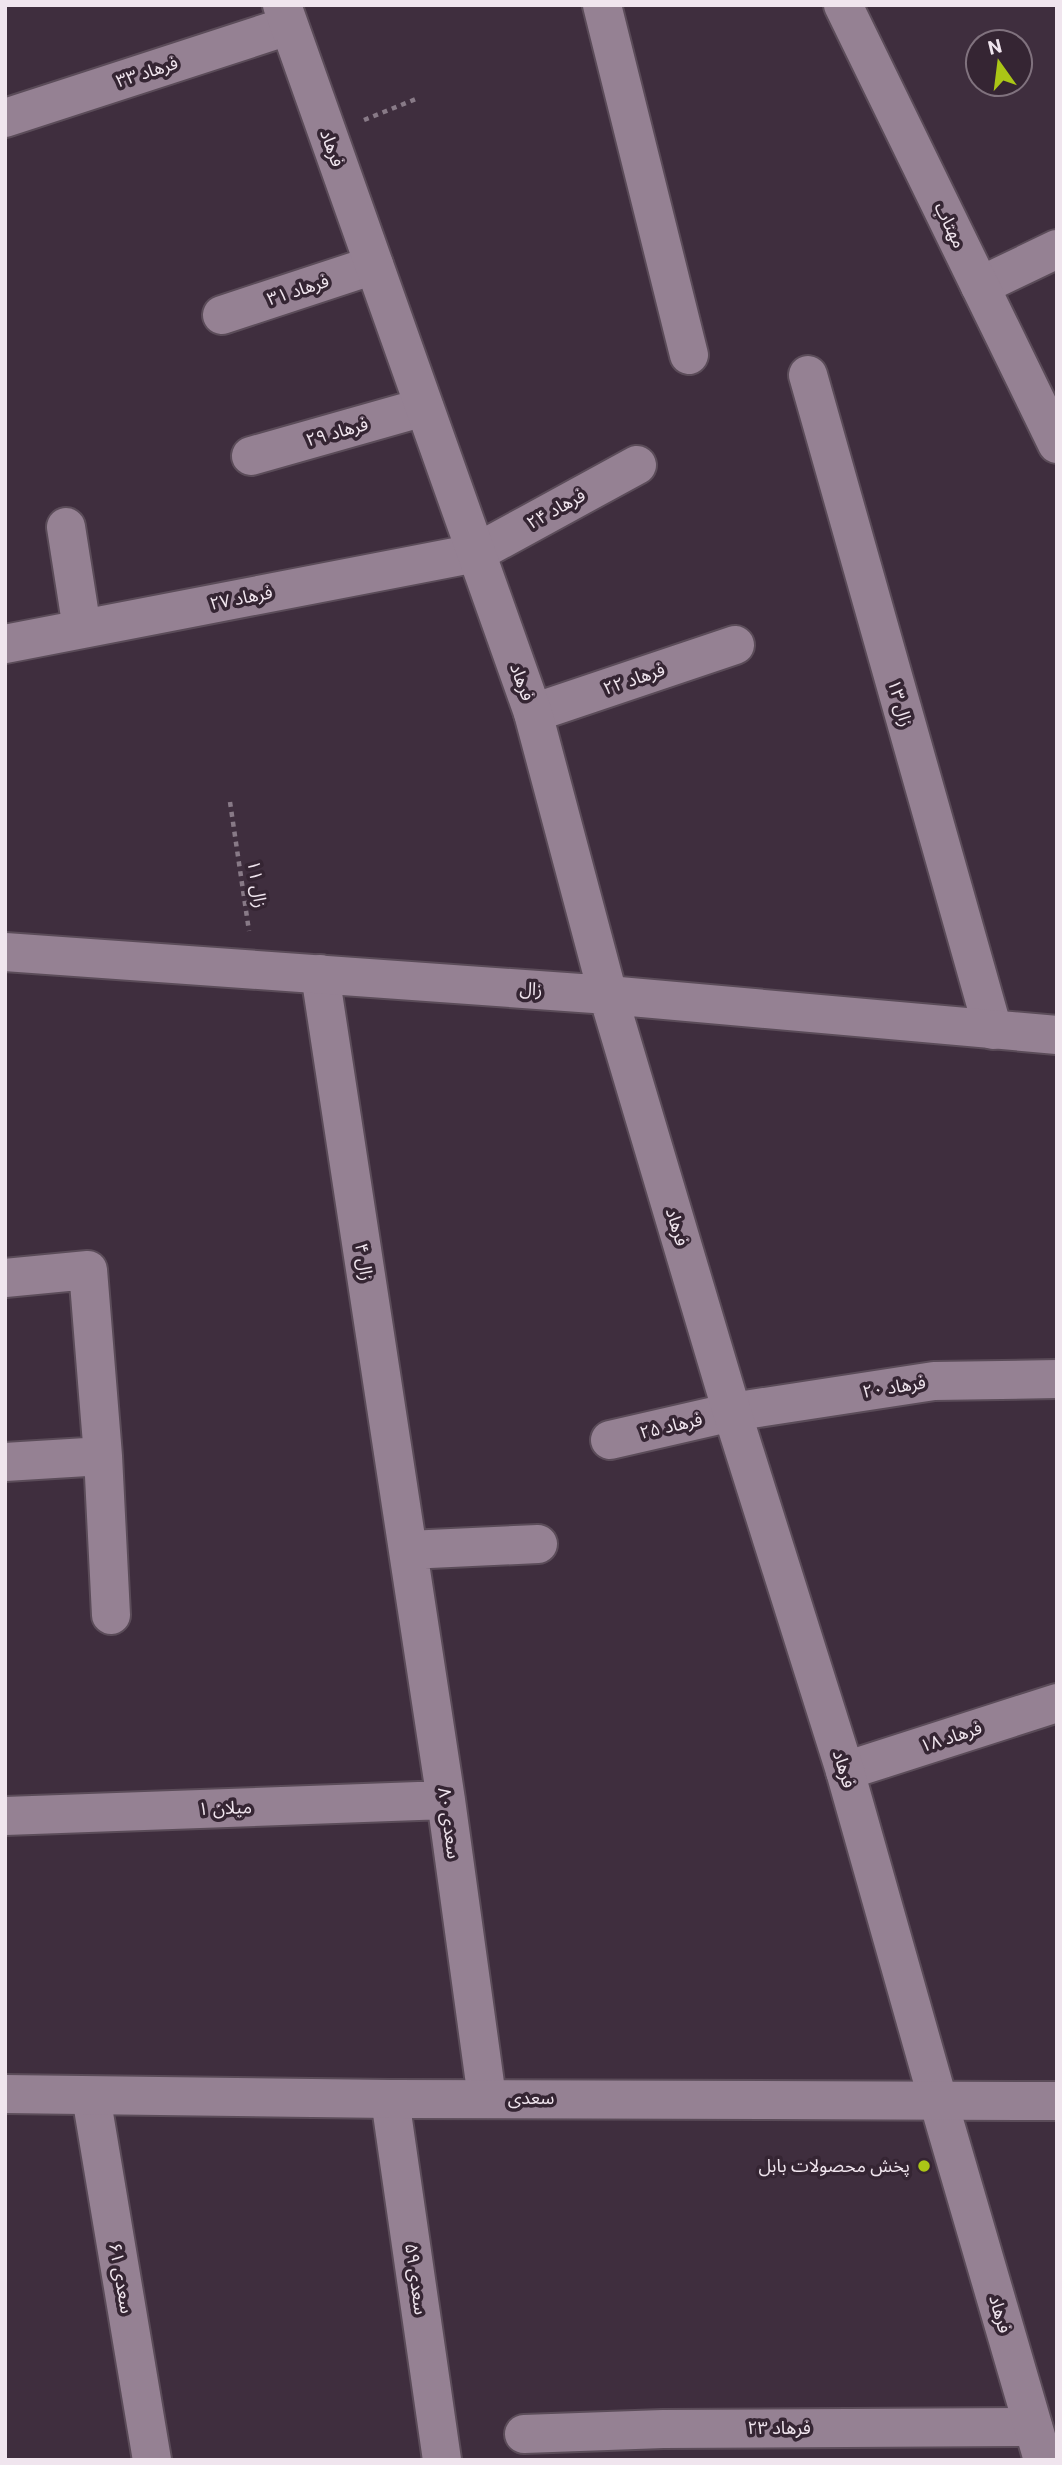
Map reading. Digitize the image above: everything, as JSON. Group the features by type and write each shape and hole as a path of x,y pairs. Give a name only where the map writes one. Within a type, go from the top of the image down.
{"street":[{"path":"602,5 689,355"},
{"name":"مهتاب","path":"843,5 1057,444"},
{"name":"فرهاد ۳۳","path":"5,118 285,16"},
{"name":"فرهاد","path":"285,16 533,713 608,995 732,1412 845,1771 937,2100 1038,2443"},
{"path":"980,286 1057,249"},
{"name":"فرهاد ۳۱","path":"222,315 374,265"},
{"name":"زال ۱۳","path":"808,375 993,1030"},
{"name":"فرهاد ۲۹","path":"251,456 424,407"},
{"name":"فرهاد ۲۴","path":"476,553 637,465"},
{"path":"66,527 82,629"},
{"name":"فرهاد ۲۷","path":"5,644 476,553"},
{"name":"فرهاد ۲۲","path":"533,713 735,645"},
{"name":"زال","path":"5,952 608,995 1057,1035"},
{"name":"زال ۴","path":"320,974 408,1550"},
{"path":"5,1278 88,1270 103,1456 111,1615"},
{"name":"فرهاد ۲۰","path":"732,1412 934,1381 1057,1378"},
{"name":"فرهاد ۲۵","path":"610,1440 732,1412"},
{"path":"5,1462 103,1456"},
{"path":"408,1550 538,1544"},
{"name":"سعدی ۸۰","path":"408,1550 446,1800 486,2098"},
{"name":"فرهاد ۱۸","path":"845,1771 1057,1703"},
{"name":"میلان ۱","path":"5,1816 446,1800"},
{"name":"سعدی","path":"5,2094 390,2099 1057,2101"},
{"name":"سعدی ۶۱","path":"91,2096 152,2460"},
{"name":"سعدی ۵۹","path":"390,2099 442,2460"},
{"name":"فرهاد ۲۳","path":"524,2434 667,2444 1038,2443"}],"path":[{"path":"327,135 416,99"},
{"name":"زال ۱۱","path":"230,802 255,970"}],"place":[{"name":"پخش محصولات بابل","path":"924,2166"}]}
